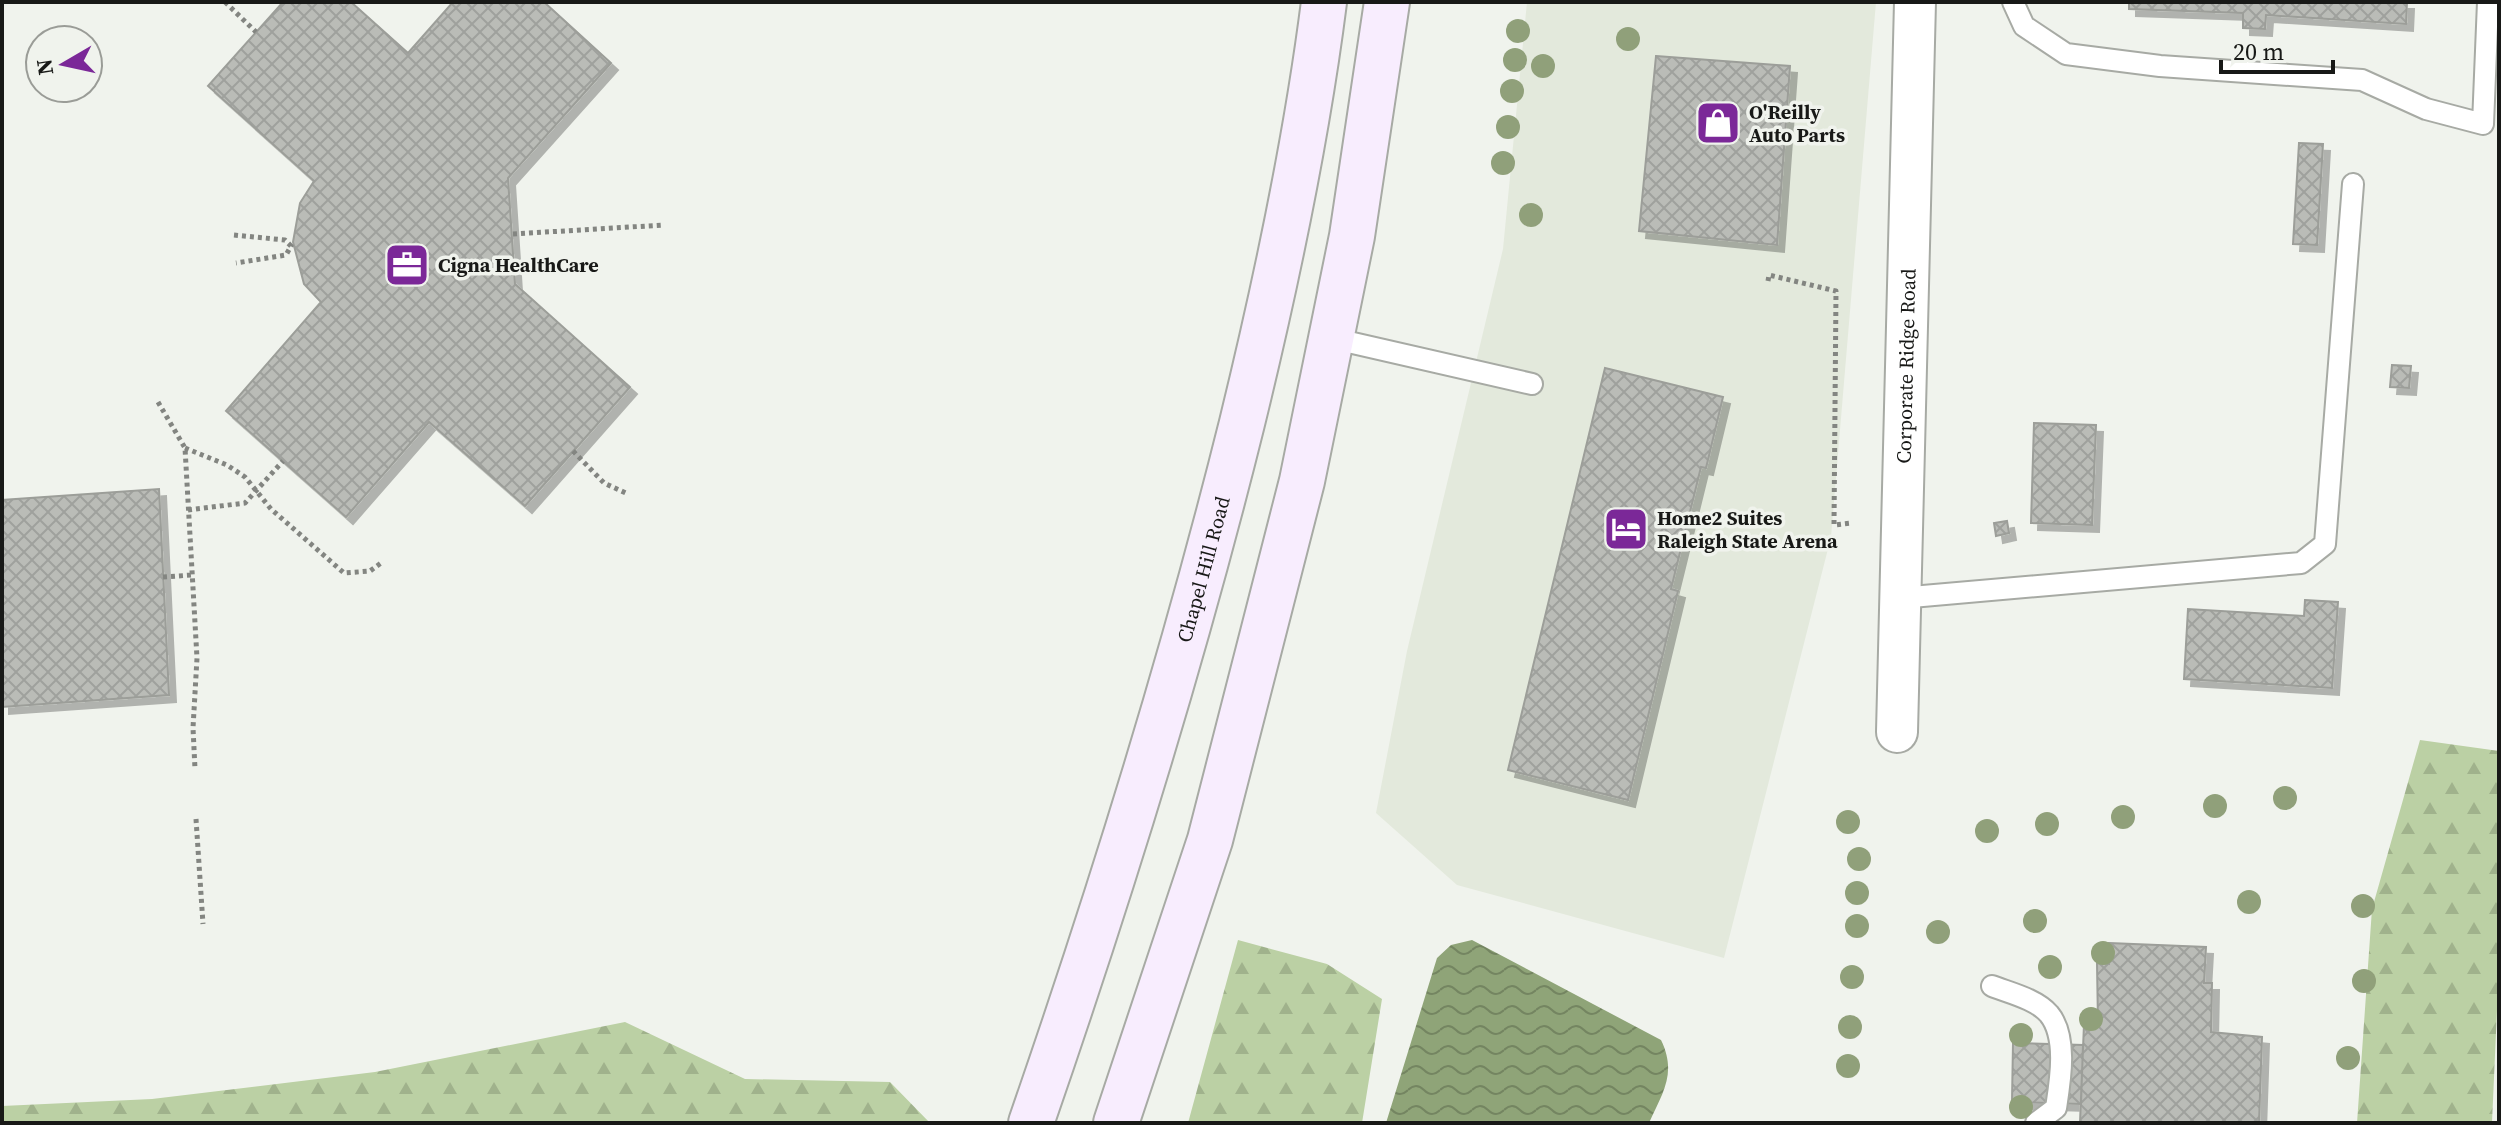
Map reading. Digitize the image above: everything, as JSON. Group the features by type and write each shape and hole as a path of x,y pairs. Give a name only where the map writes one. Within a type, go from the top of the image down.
{"main road":[{"name":"Chapel Hill Road","path":"1031,1123 1111,892 1191,623 1277,278 1324,2"},
{"path":"1116,1123 1210,840 1298,495 1352,236 1387,2"}],"street":[{"name":"Corporate Ridge Road","path":"1897,732 1915,2"}],"lane":[{"path":"2013,2 2024,26 2066,54 2160,66 2362,80 2426,109 2483,124 2488,2"},
{"path":"1900,598 2301,563 2325,544 2353,184"},
{"path":"1331,338 1532,384"},
{"path":"1992,986 2031,1001 2050,1015 2059,1036 2056,1108 2036,1123"}],"path":[{"path":"225,2 256,32"},
{"path":"513,234 664,225"},
{"path":"234,235 285,240 293,246 286,255 236,263"},
{"path":"1768,281 1769,275 1836,291 1834,525 1852,523"},
{"path":"158,402 185,448 197,658 193,728 195,769"},
{"path":"185,448 227,465 258,491 271,509 344,573 370,571 381,563"},
{"path":"573,451 604,483 628,494"},
{"path":"188,510 235,506 258,491 283,461"},
{"path":"163,577 192,575"},
{"path":"196,819 203,924"}],"shaded area":[{"path":"1527,2 1876,2 1831,537 1724,958 1457,885 1376,813 1407,651 1503,249"}],"green space":[{"path":"2420,740 2499,751 2499,965 2492,1123 2357,1123 2372,909"},
{"path":"1238,940 1327,964 1382,999 1362,1123 1188,1123"},
{"path":"625,1022 745,1079 890,1082 930,1123 2,1123 2,1106 152,1099 375,1072"}],"water":[{"path":"1472,940 1661,1040 1666,1052 1668,1073 1649,1123 1386,1123 1437,958 1451,945"}],"building":[{"name":"Cigna HealthCare","path":"283,2 351,2 408,53 453,2 544,2 611,63 508,178 515,284 630,387 525,506 429,422 346,517 226,411 321,302 304,284 293,242 300,203 314,181 208,86"},
{"path":"2129,2 2407,2 2406,24 2266,15 2265,29 2243,28 2243,13 2129,9"},
{"name":"O'Reilly Auto Parts","path":"1656,56 1790,66 1777,245 1639,231"},
{"path":"2299,143 2323,144 2317,245 2293,244"},
{"path":"2392,365 2411,366 2409,388 2390,387"},
{"name":"Home2 Suites Raleigh State Arena","path":"1605,368 1723,397 1706,468 1701,467 1671,589 1678,591 1628,800 1508,770"},
{"path":"2034,423 2096,425 2092,525 2031,523"},
{"path":"159,489 169,695 2,707 2,500"},
{"path":"2007,521 2009,533 1996,536 1994,523"},
{"path":"2305,600 2338,602 2332,688 2184,679 2188,609 2304,616"},
{"path":"2109,943 2206,947 2204,983 2212,983 2211,1032 2262,1037 2259,1123 2080,1123 2084,1024 2098,1025 2097,963 2109,964"},
{"path":"2013,1043 2083,1045 2081,1104 2012,1102"}],"place":[{"name":"O'Reilly Auto Parts","path":"1718,123"},
{"name":"Cigna HealthCare","path":"407,265"},
{"name":"Home2 Suites Raleigh State Arena","path":"1626,529"}]}
